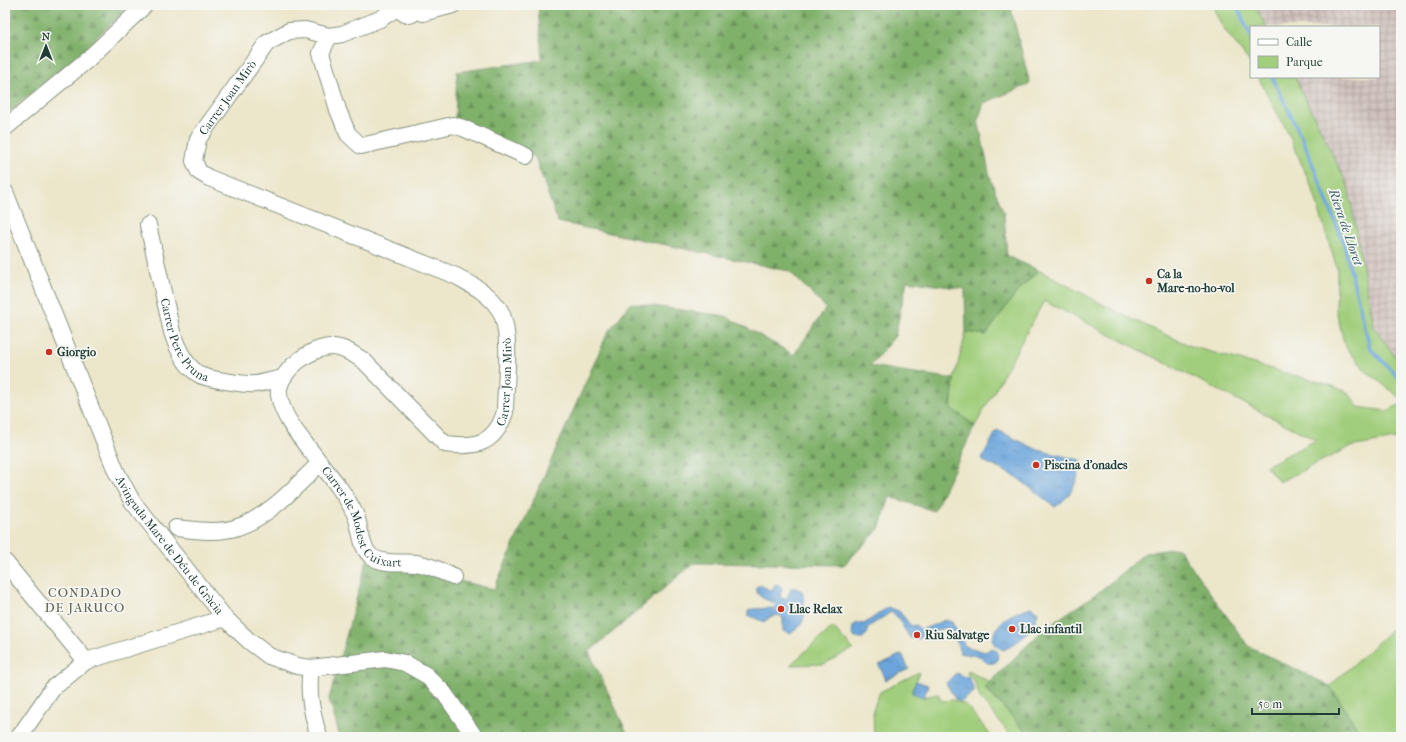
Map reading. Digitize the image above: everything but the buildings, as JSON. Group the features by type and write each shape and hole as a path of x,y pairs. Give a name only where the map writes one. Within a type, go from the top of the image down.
{"street":[{"path":"5,128 87,60 145,5"},
{"name":"Carrer Joan Mirò","path":"282,378 293,366 320,348 334,347 350,352 364,361 445,444 462,446 480,444 493,436 501,425 505,412 507,329 500,310 488,296 456,276 209,178 199,172 194,161 198,139 268,43 290,31 305,30 330,36 342,34 380,18 411,9 453,5"},
{"path":"330,36 321,53 338,110 348,134 354,142 361,146 368,146 453,125 526,156"},
{"name":"Avinguda Mare de Déu de Gràcia","path":"5,192 116,471 132,501 225,618 249,641 269,656 297,666 311,668 385,659 405,663 426,675 444,692 475,737"},
{"name":"Carrer Pere Pruna","path":"148,225 172,332 176,346 187,363 201,376 226,381 254,384 282,378"},
{"path":"148,522 205,532 237,527 264,513 292,491 320,463 287,418 279,393 282,378"},
{"name":"Carrer de Modest Cuixart","path":"320,463 343,493 355,514 367,554 376,559 395,564 415,563 439,570 453,577"},
{"path":"163,541 176,528"},
{"path":"5,562 86,661"},
{"path":"19,737 53,688 86,661 225,618"},
{"path":"311,668 308,686 310,706 319,737"}],"shaded area":[{"path":"1254,5 1401,5 1401,365 1374,327 1348,186 1295,78 1380,78 1380,26 1266,26"}],"green space":[{"path":"5,5 130,5 82,52 5,115"},
{"path":"538,5 1010,5 1030,84 984,103 978,120 990,177 1004,214 1007,256 1038,270 1013,297 986,335 966,332 965,289 907,281 895,336 870,366 954,379 951,408 975,426 934,511 890,497 879,529 844,565 694,563 589,652 629,737 340,737 329,699 367,560 494,589 608,332 631,303 726,316 794,355 826,308 789,271 558,222 535,157 455,119 457,72 542,60"},
{"path":"1212,5 1254,5 1266,26 1250,26 1250,63 1222,26"},
{"path":"1259,78 1295,78 1348,186 1374,327 1401,365 1401,399 1365,370 1345,346 1336,310 1337,269 1313,190 1288,133"},
{"path":"1038,270 1129,318 1193,347 1333,386 1349,393 1358,407 1387,411 1401,404 1401,438 1350,447 1279,482 1266,466 1316,440 1044,301 975,426 951,408 954,379 966,332 986,335 1013,297"},
{"path":"1178,548 1248,646 1330,686 1363,737 1038,737 1026,732 985,687 1045,628 1099,592 1145,553"},
{"path":"1401,621 1401,737 1363,737 1330,686"},
{"path":"833,627 853,649 824,664 790,665"},
{"path":"968,671 990,682 985,688 1026,732 1038,737 1012,737 980,698 974,680 967,674"},
{"path":"919,672 912,693 924,697 938,694 941,701 953,700 966,705 992,737 874,737 873,709 880,692"}],"water":[{"name":"Piscina d'onades","path":"997,430 1038,450 1080,460 1077,480 1066,498 1061,503 1055,507 1015,476 981,460"},
{"name":"Llac Relax","path":"775,584 782,588 780,596 782,599 787,598 791,588 796,588 802,591 805,610 803,622 800,627 789,633 783,631 783,619 780,615 770,617 764,622 748,615 748,611 752,609 774,608 776,605 761,597 757,592 756,587 760,585 770,590 774,588"},
{"name":"Riu Salvatge","path":"888,607 899,611 911,626 916,625 921,630 945,620 952,622 965,646 985,652 992,648 998,652 997,661 989,663 982,657 960,653 953,634 948,629 944,628 919,639 910,638 895,614 891,612 867,628 868,633 863,638 855,638 852,634 853,626 857,623 864,624"},
{"name":"Llac infantil","path":"1031,607 1038,612 1033,624 1025,635 1014,644 1003,650 995,645 992,640 994,633 1002,622 1012,615"},
{"path":"902,654 909,669 886,680 879,665"},
{"path":"956,673 969,678 975,691 961,702 955,699 946,683"},
{"path":"916,681 928,685 924,697 912,693"}],"waterway":[{"name":"Riera de Lloret","path":"1236,5 1250,34"},
{"name":"Riera de Lloret","path":"1272,78 1303,140 1344,244 1370,348 1401,380"}],"place":[{"name":"Ca la Mare-no-ho-vol","path":"1149,281"},
{"name":"Giorgio","path":"49,352"},
{"name":"Piscina d'onades","path":"1036,465"},
{"name":"Llac Relax","path":"781,609"},
{"name":"Llac infantil","path":"1012,629"},
{"name":"Riu Salvatge","path":"917,635"}],"district":[{"name":"CONDADO DE JARUCO","path":"85,600"}]}
